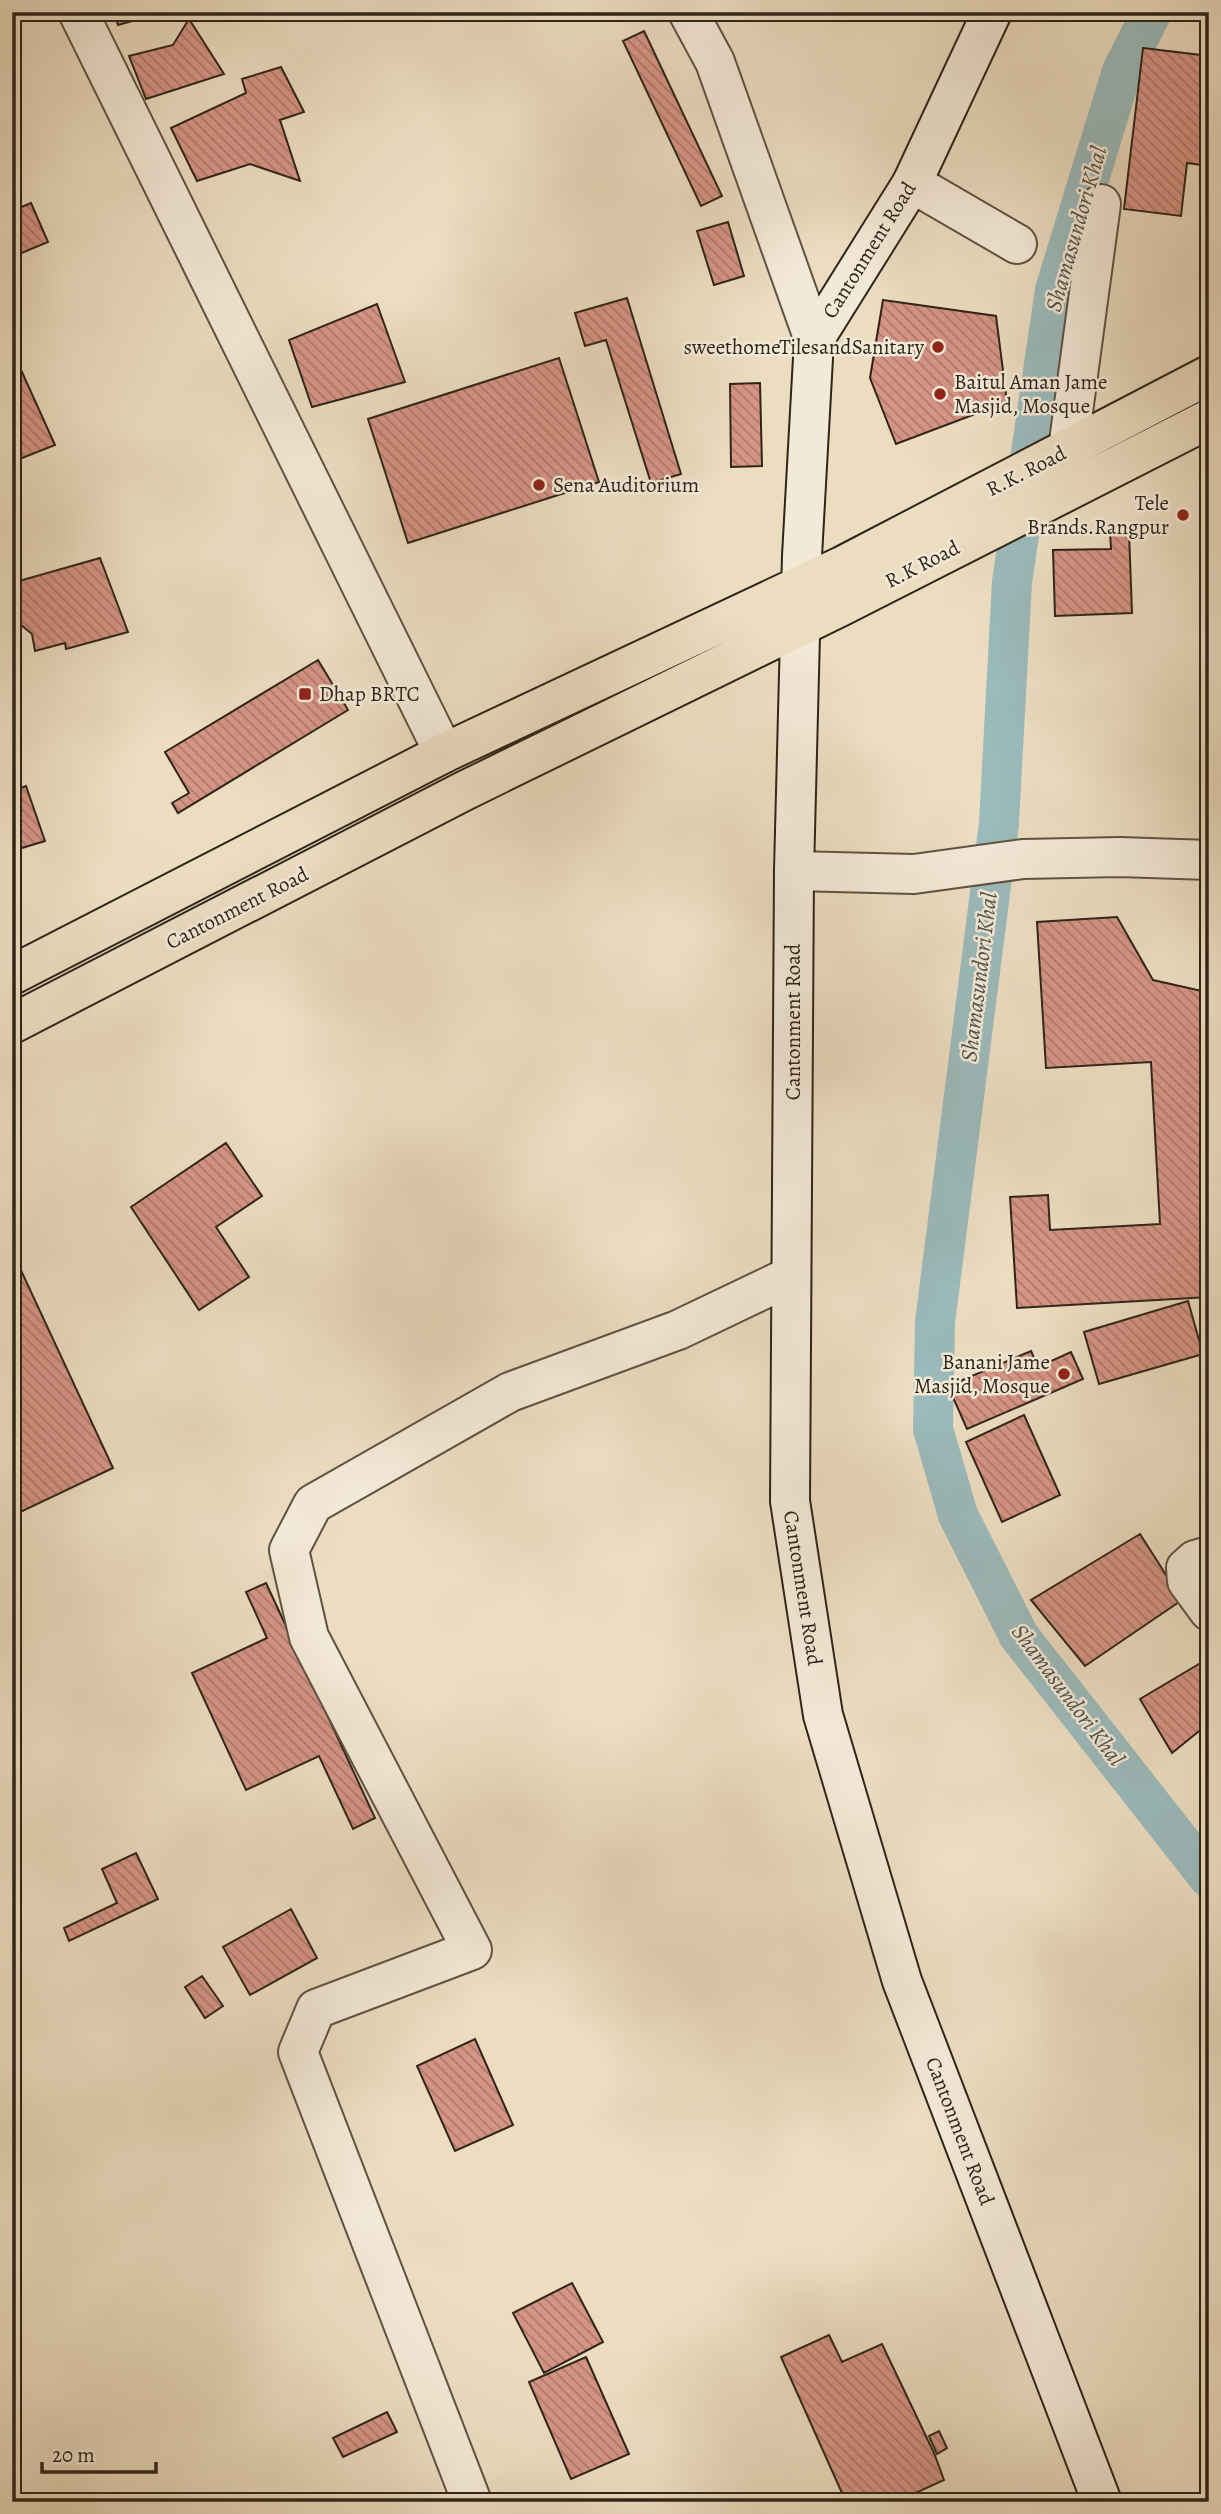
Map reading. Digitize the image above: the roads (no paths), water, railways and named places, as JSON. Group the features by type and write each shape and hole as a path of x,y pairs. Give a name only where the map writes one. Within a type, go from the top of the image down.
{"highway":[{"name":"R.K. Road","path":"801,586 842,566 914,548 1054,456 1209,375"},
{"name":"R.K. Road","path":"1044,502 1209,419"},
{"name":"R.K Road","path":"801,625 914,548 1044,502"},
{"name":"Cantonment Road","path":"12,975 444,752 801,586"},
{"name":"Cantonment Road","path":"12,1024 464,791 801,625"}],"street":[{"path":"78,12 444,752"},
{"path":"688,12 715,62 814,340"},
{"name":"Cantonment Road","path":"992,12 912,183 814,340 801,586 794,871 790,1501 823,1715 902,1981 1102,2502"},
{"path":"912,183 1017,244"},
{"path":"1054,456 1101,204"},
{"path":"794,871 914,874 1023,859 1120,857 1209,860"},
{"path":"472,2502 298,2052 316,2009 472,1950 309,1637 289,1550 313,1504 510,1392 678,1330 791,1276"},
{"path":"1209,1556 1195,1560 1186,1569 1187,1581 1209,1611"}],"waterway":[{"name":"Shamasundori Khal","path":"1152,12 1122,71 1055,290 1012,582 999,823 935,1322 933,1429 958,1515 1019,1636 1209,1878"}],"place":[{"name":"sweethomeTilesandSanitary","path":"938,347"},
{"name":"Baitul Aman Jame Masjid, Mosque","path":"940,394"},
{"name":"Sena Auditorium","path":"539,485"},
{"name":"Tele Brands.Rangpur","path":"1183,515"},
{"name":"Dhap BRTC","path":"305,694"},
{"name":"Banani Jame Masjid, Mosque","path":"1064,1374"}]}
